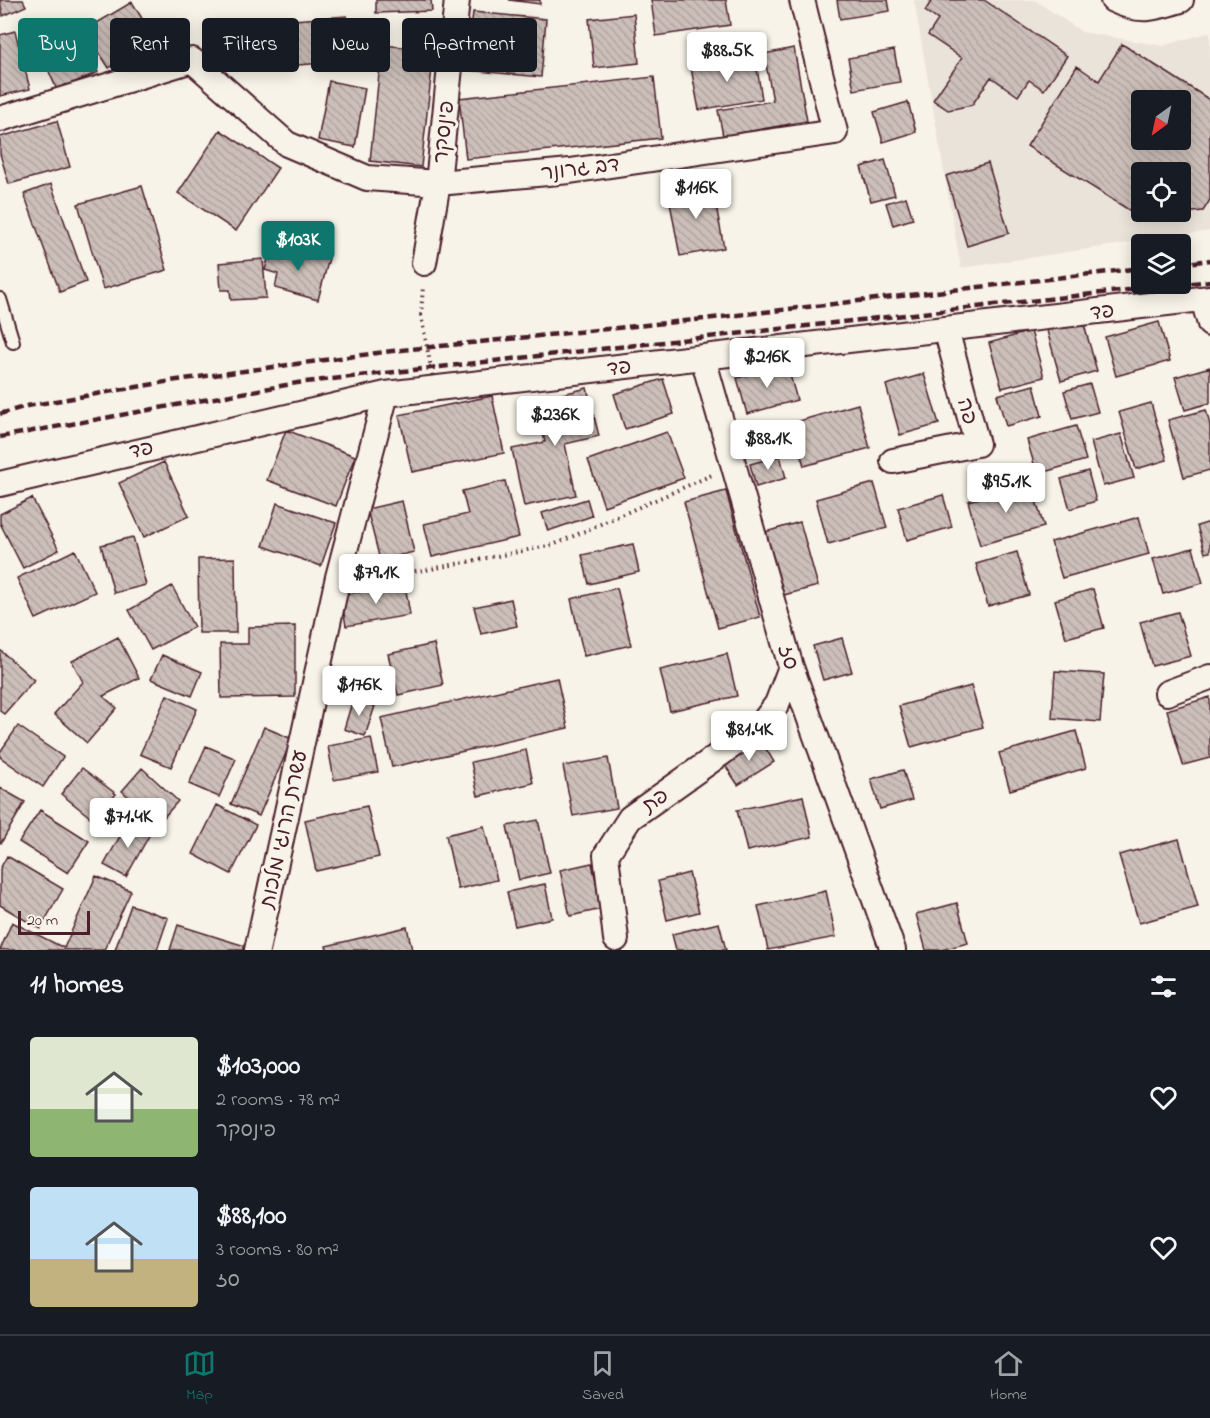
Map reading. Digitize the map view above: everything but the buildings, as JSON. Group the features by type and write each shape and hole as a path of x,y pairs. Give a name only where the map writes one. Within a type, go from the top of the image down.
{"street":[{"name":"פינסקר","path":"424,262 438,183 457,0"},
{"name":"דב גרונר","path":"438,183 570,171 835,132 802,0"},
{"path":"1113,0 1132,9 1160,6 1181,0"},
{"path":"0,119 192,60 287,144 367,178 438,183"},
{"path":"1207,298 1210,324"},
{"name":"פד","path":"0,484 386,394 1207,298"},
{"name":"פה","path":"893,461 977,444 946,329"},
{"name":"סז","path":"703,358 791,667 893,950"},
{"name":"עשרת הרוגי מלכות","path":"257,950 338,577 386,394"},
{"name":"פת","path":"616,939 606,855 630,818 761,725 777,704 791,667"},
{"path":"1167,693 1210,677"}],"lane":[{"path":"0,299 13,342"}],"path":[{"path":"421,315 433,378"},
{"path":"338,577 426,570 553,545 734,465"}],"shaded area":[{"path":"914,0 1035,0 1082,32 1163,46 1210,32 1210,231 1190,234 1131,234 1131,243 961,268"}],"railway":[{"path":"1191,263 1210,260"},
{"path":"0,414 27,406 177,380 392,351 704,319 1131,269"},
{"path":"0,437 297,383 1210,281"}]}
